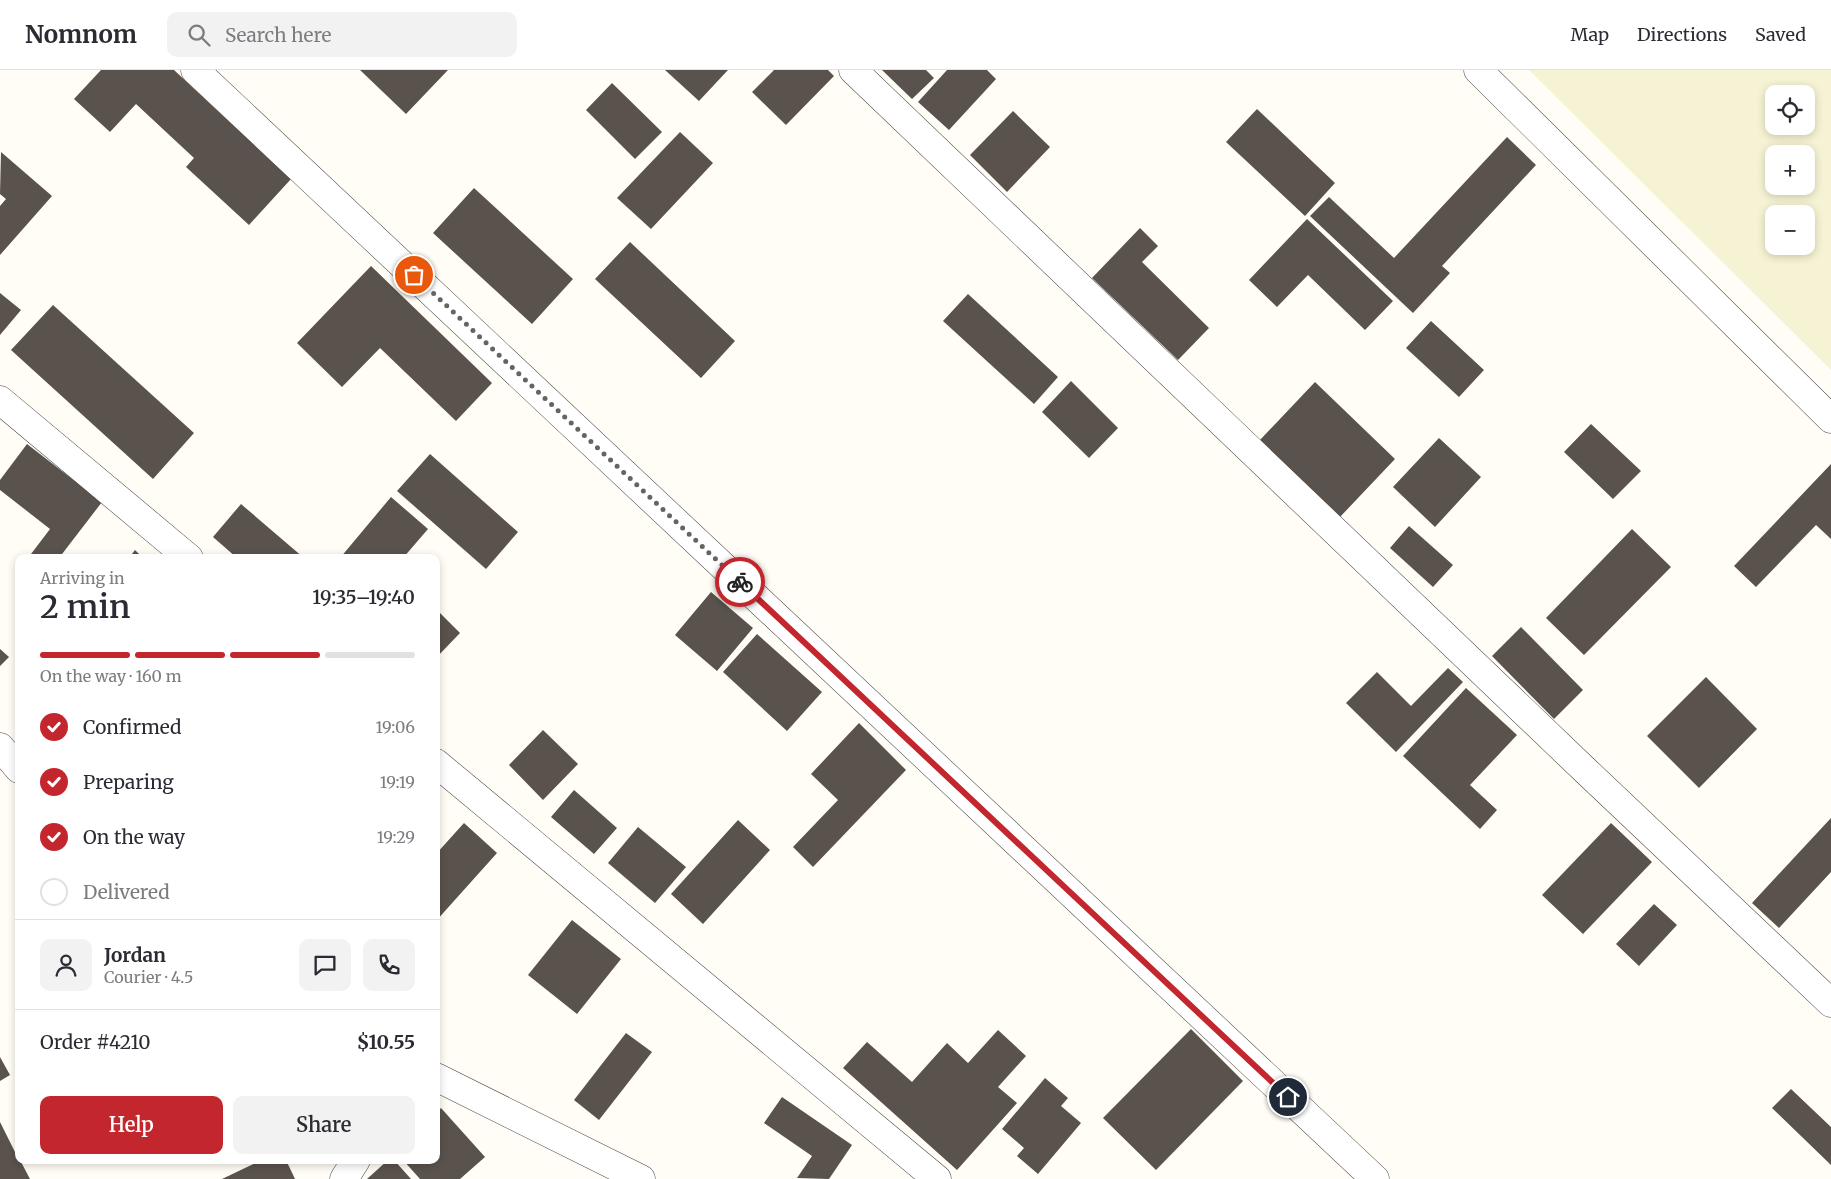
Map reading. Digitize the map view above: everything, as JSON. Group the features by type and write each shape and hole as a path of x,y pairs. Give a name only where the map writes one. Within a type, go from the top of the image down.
{"street":[{"path":"195,70 1375,1179"},
{"path":"853,70 1572,758 1831,1003"},
{"path":"1478,70 1831,419"},
{"path":"0,400 184,554"},
{"path":"0,747 15,764"},
{"path":"440,766 937,1179"},
{"path":"440,1079 641,1179"},
{"path":"344,1179 353,1164"}],"shaded area":[{"path":"1529,70 1831,70 1831,370"}],"building":[{"path":"101,70 174,70 291,179 249,225 186,167 194,158 136,104 110,132 74,99"},
{"path":"360,70 448,70 406,114"},
{"path":"665,70 728,70 699,101"},
{"path":"774,70 828,70 834,76 786,125 752,92"},
{"path":"882,70 926,70 934,78 912,99"},
{"path":"947,70 987,70 996,79 949,130 918,102"},
{"path":"612,83 662,132 635,159 586,110"},
{"path":"1257,109 1335,183 1305,216 1226,142"},
{"path":"1013,111 1050,147 1007,192 970,155"},
{"path":"680,132 713,163 651,229 617,198"},
{"path":"1507,137 1536,165 1442,266 1450,273 1413,313 1310,216 1329,197 1394,258"},
{"path":"1,152 52,196 0,255 0,206 6,199 0,194"},
{"path":"474,188 573,279 532,324 433,233"},
{"path":"1307,219 1393,301 1365,330 1308,275 1277,307 1249,280"},
{"path":"1140,228 1158,246 1142,262 1209,328 1178,360 1092,278"},
{"path":"630,242 735,341 701,378 595,279"},
{"path":"371,266 492,383 456,421 380,348 342,387 297,343"},
{"path":"0,293 21,310 0,335"},
{"path":"968,294 1058,377 1034,404 943,321"},
{"path":"53,305 194,433 153,479 11,350"},
{"path":"1431,321 1484,370 1459,397 1406,348"},
{"path":"1071,381 1118,428 1089,458 1042,412"},
{"path":"1315,382 1395,459 1340,517 1260,440"},
{"path":"1591,424 1641,471 1613,499 1564,452"},
{"path":"1439,438 1481,477 1435,527 1393,487"},
{"path":"27,444 102,502 62,554 31,554 50,529 0,490 0,480"},
{"path":"430,454 518,532 486,569 397,491"},
{"path":"1831,464 1831,539 1816,525 1756,587 1734,566"},
{"path":"391,497 428,529 406,554 343,554"},
{"path":"241,504 299,554 232,554 213,537"},
{"path":"1409,526 1453,565 1433,587 1390,548"},
{"path":"1632,529 1671,567 1584,655 1546,618"},
{"path":"711,592 753,628 717,671 675,635"},
{"path":"440,613 460,633 440,654"},
{"path":"1521,627 1583,690 1554,719 1492,656"},
{"path":"757,634 822,692 787,731 723,672"},
{"path":"0,649 9,657 0,666"},
{"path":"1448,668 1463,682 1396,752 1346,703 1377,672 1411,706"},
{"path":"1706,677 1757,729 1699,788 1647,736"},
{"path":"1466,688 1517,735 1470,785 1497,810 1480,829 1403,756"},
{"path":"859,723 906,770 813,867 793,847 838,800 811,774"},
{"path":"543,730 578,764 543,800 509,765"},
{"path":"574,790 617,828 594,854 551,817"},
{"path":"1831,818 1831,872 1779,928 1752,903"},
{"path":"738,820 770,850 703,924 671,894"},
{"path":"464,823 497,853 440,917 440,850"},
{"path":"1611,823 1652,862 1583,934 1542,895"},
{"path":"638,827 686,867 655,903 608,863"},
{"path":"1654,904 1677,925 1639,966 1616,944"},
{"path":"572,920 621,959 577,1014 528,975"},
{"path":"1191,1029 1243,1081 1156,1170 1103,1118"},
{"path":"998,1030 1026,1056 998,1087 1017,1103 957,1170 843,1068 867,1042 912,1082 947,1043 968,1063"},
{"path":"626,1033 652,1052 599,1120 574,1100"},
{"path":"0,1057 10,1075 0,1081"},
{"path":"1045,1078 1068,1098 1061,1106 1081,1123 1038,1174 1017,1156 1024,1148 1002,1129"},
{"path":"1791,1089 1831,1127 1831,1165 1772,1108"},
{"path":"782,1097 852,1145 829,1179 797,1178 812,1156 764,1123"},
{"path":"440,1109 485,1157 460,1179 420,1179 407,1164 440,1164"},
{"path":"0,1122 15,1152 15,1164 22,1164 30,1179 0,1179"},
{"path":"254,1164 288,1164 295,1179 222,1179"},
{"path":"384,1164 398,1164 411,1179 367,1179"}],"way so far":[{"path":"414,275 740,582"}],"route":[{"path":"740,582 1288,1097"}]}
